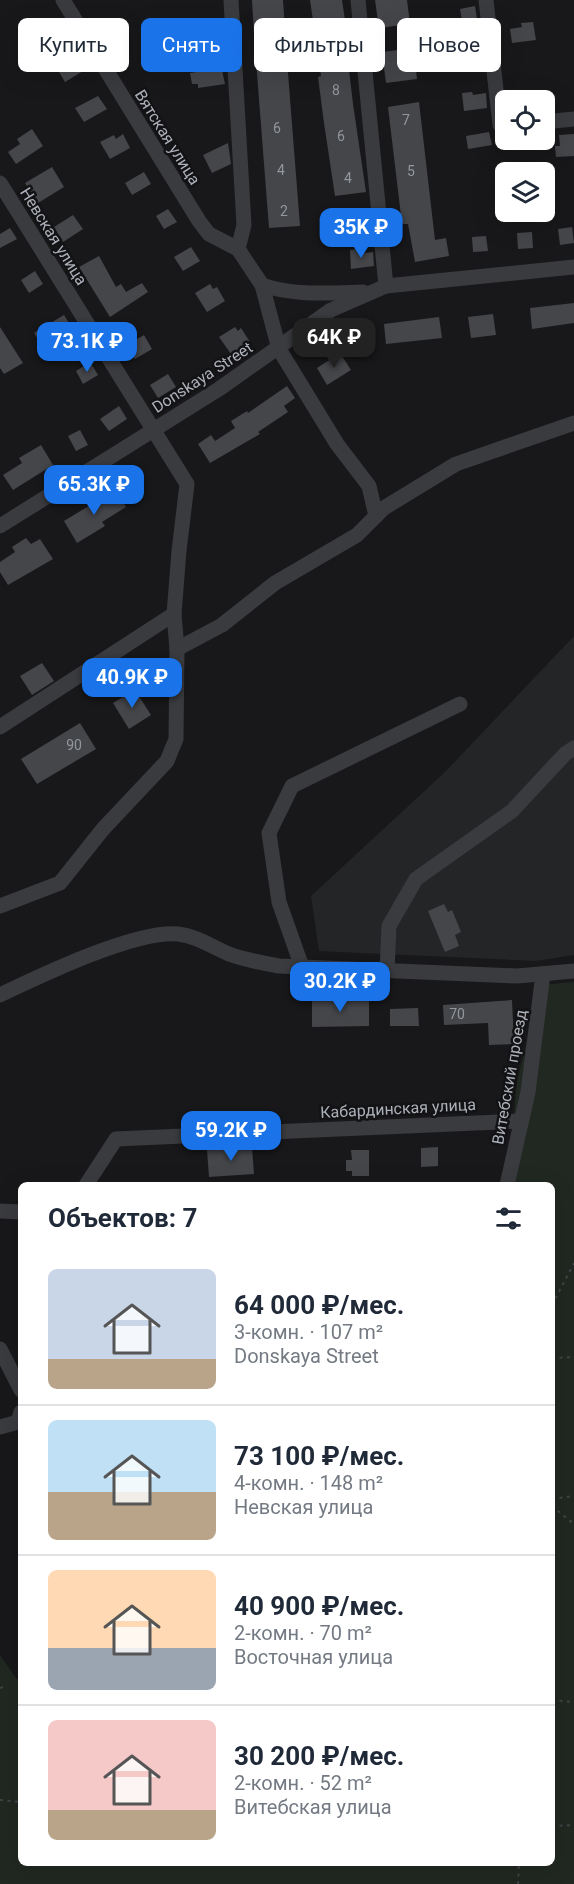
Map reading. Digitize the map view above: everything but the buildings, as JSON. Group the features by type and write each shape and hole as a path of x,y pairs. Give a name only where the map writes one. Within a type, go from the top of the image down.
{"street":[{"name":"Вятская улица","path":"63,0 199,221 209,234 238,249 262,285 279,349 337,444 369,486 376,516"},
{"path":"231,0 244,225 238,249"},
{"path":"262,285 283,292 304,294 380,289 358,0"},
{"path":"486,0 496,90"},
{"path":"555,121 574,119"},
{"name":"Невская улица","path":"0,183 187,484 174,614 177,649 176,739 167,761 103,829 60,883 0,906"},
{"name":"Donskaya Street","path":"0,526 279,349 331,310 380,289 574,267"},
{"path":"177,649 222,625 275,583 357,535 384,508 456,464 574,423"},
{"path":"0,726 174,614"},
{"path":"302,967 279,902 269,833 292,786 460,704"},
{"path":"387,970 389,926 416,879 512,811 565,754 574,748"},
{"path":"0,995 98,952 157,935 177,934 197,939 252,962 302,967 517,976 574,971"},
{"name":"Витебский проезд","path":"508,1182 528,1092 543,974"},
{"name":"Кабардинская улица","path":"88,1182 116,1138 521,1121"},
{"path":"0,1211 18,1212"},
{"path":"0,1349 18,1384"},
{"path":"0,1427 18,1422"}],"path":[{"path":"555,1299 574,1263"},
{"path":"555,1358 574,1358"},
{"path":"555,1499 574,1496"},
{"path":"555,1508 574,1524"},
{"path":"0,1688 6,1686"},
{"path":"555,1700 574,1702"},
{"path":"0,1800 18,1803"},
{"path":"555,1826 574,1825"},
{"path":"518,1884 519,1866"}],"shaded area":[{"path":"574,636 574,955 536,961 319,951 311,896 444,773"},
{"path":"574,982 574,1884 0,1884 0,1655 18,1679 18,1866 555,1866 555,1182 508,1182 517,1081 541,985"}]}
